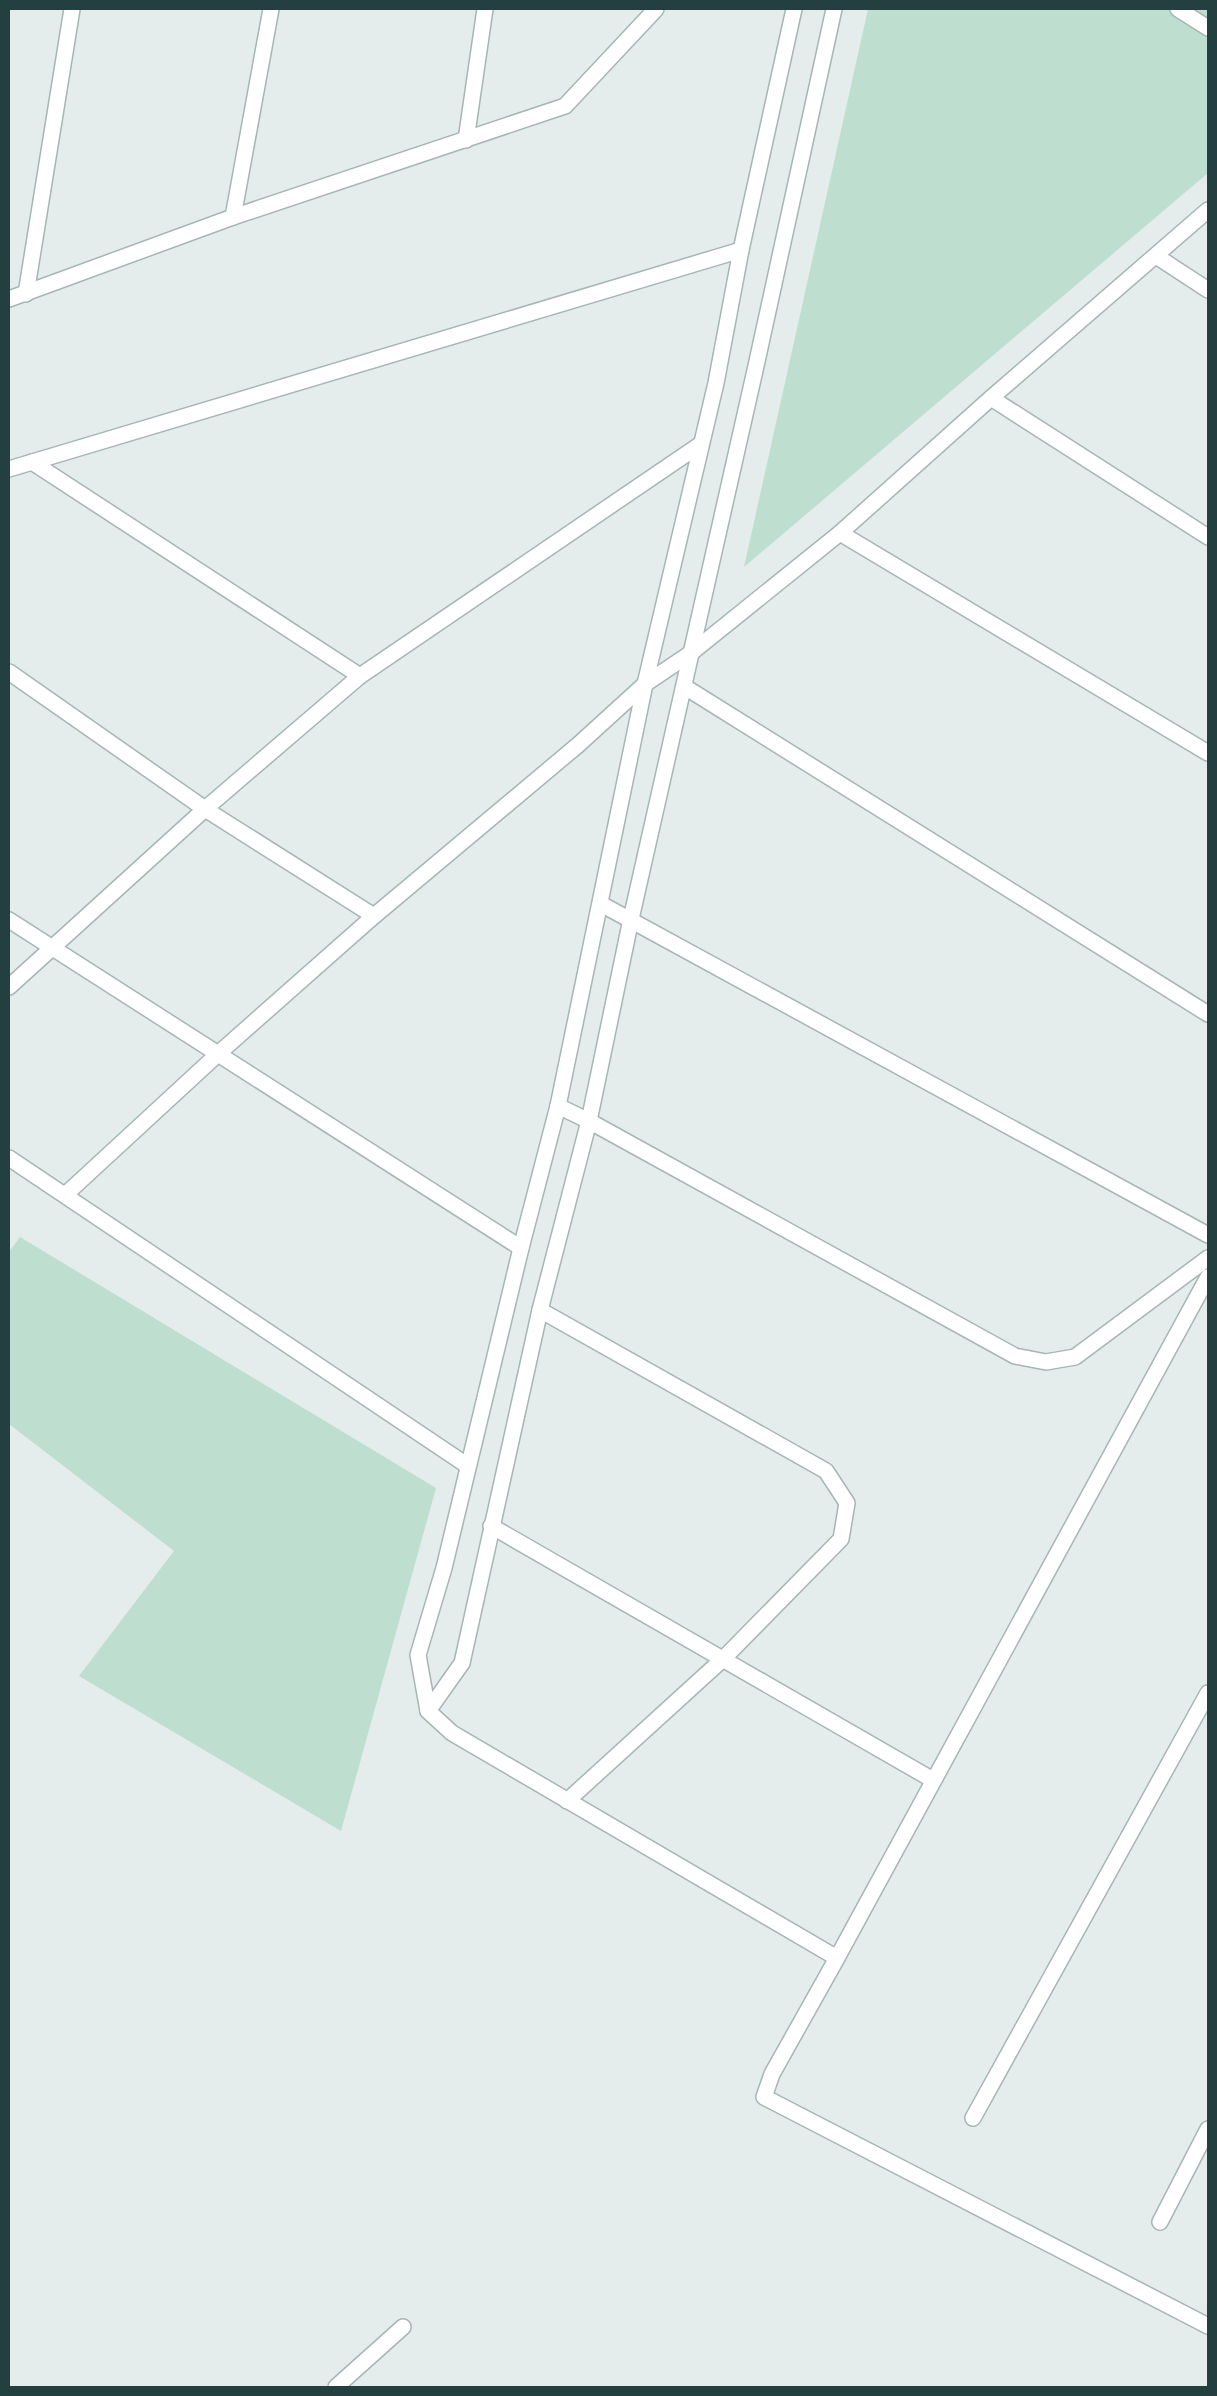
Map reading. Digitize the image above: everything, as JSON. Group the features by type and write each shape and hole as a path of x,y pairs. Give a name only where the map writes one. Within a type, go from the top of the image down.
{"street":[{"path":"26,294 72,9"},
{"path":"233,217 271,9"},
{"path":"466,140 485,9"},
{"path":"9,299 233,217 565,106 656,9"},
{"path":"794,9 741,250 716,383 646,684 558,1106 521,1248 444,1568 418,1655 428,1710 452,1733 837,1958"},
{"path":"428,1710 462,1662 540,1310 589,1121 630,919 685,687 834,9"},
{"path":"1178,9 1208,28"},
{"path":"66,1195 219,1053 374,916 578,745 646,684 691,653 840,533 1208,210"},
{"path":"9,469 741,250"},
{"path":"1156,256 1208,290"},
{"path":"992,398 1208,537"},
{"path":"9,988 205,809 360,676 701,444"},
{"path":"32,462 360,676"},
{"path":"840,533 1208,753"},
{"path":"9,672 205,809 374,916"},
{"path":"685,687 1208,1014"},
{"path":"601,904 1208,1235"},
{"path":"9,920 521,1248"},
{"path":"558,1106 589,1121 1015,1356 1046,1362 1075,1357 1208,1258"},
{"path":"9,1158 468,1466"},
{"path":"1208,1276 772,2074 764,2097 1208,2326"},
{"path":"540,1310 826,1472 847,1503 841,1539 723,1659 567,1801"},
{"path":"491,1526 934,1780"},
{"path":"973,2118 1208,1693"},
{"path":"1160,2222 1208,2129"},
{"path":"336,2387 403,2327"}],"green space":[{"path":"868,9 1208,9 1208,173 744,567"},
{"path":"20,1237 436,1488 341,1831 79,1676 174,1551 9,1424 9,1252"}]}
